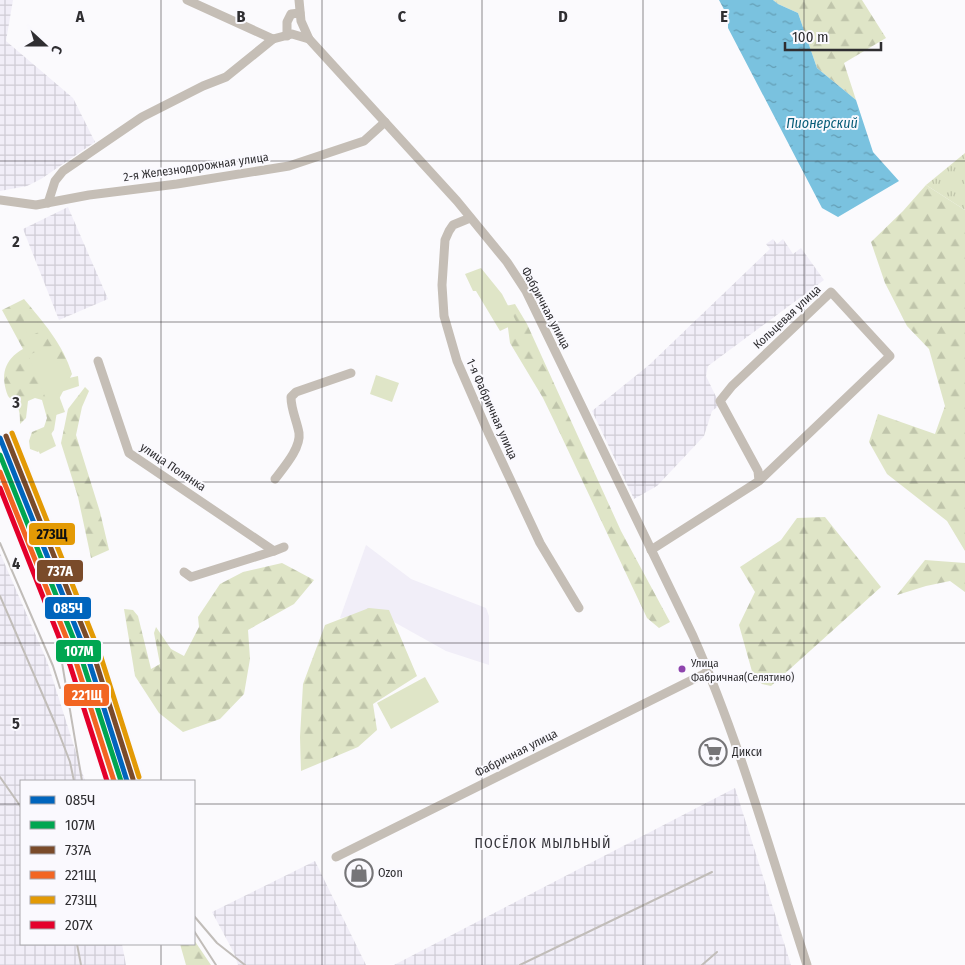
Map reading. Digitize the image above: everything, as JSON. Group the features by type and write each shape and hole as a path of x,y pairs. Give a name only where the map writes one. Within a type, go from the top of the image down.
{"street":[{"path":"187,0 273,39"},
{"name":"Фабричная улица","path":"300,0 300,13 309,39 470,218 507,262 526,291 708,672 738,752 807,965"},
{"path":"287,36 287,22 291,14 300,13"},
{"path":"48,203 55,181 63,171 142,117 203,86 226,77 273,39 292,34 309,39"},
{"name":"2-я Железнодорожная улица","path":"0,200 36,205 89,195 177,184 289,166 364,141 385,122"},
{"name":"1-я Фабричная улица","path":"470,218 453,225 448,231 445,240 442,285 444,316 457,361 495,448 540,543 579,608"},
{"name":"Кольцевая улица","path":"651,550 759,481 890,356 831,292 732,386 720,401 758,471 759,481"},
{"name":"улица Полянка","path":"98,361 129,452 274,551"},
{"path":"275,479 299,441 291,397 296,392 351,372"},
{"path":"184,572 191,577 284,547"},
{"name":"Фабричная улица","path":"336,856 708,672"}],"shaded area":[{"path":"0,0 13,0 6,41 73,98 95,142 41,179 27,186 0,191"},
{"path":"68,207 108,299 59,320 23,229"},
{"path":"773,239 777,244 783,239 793,254 801,248 824,280 708,366 706,376 720,405 712,411 704,436 657,486 634,499 592,411 649,365 770,249 766,244"},
{"path":"366,545 411,579 486,608 489,616 489,665 446,651 376,612 340,618"},
{"path":"0,553 47,661 85,780 20,780 20,945 122,945 126,965 0,965"},
{"path":"735,788 791,965 394,965"},
{"path":"315,861 366,965 238,965 234,953 212,912"}],"green space":[{"path":"773,0 862,0 886,38 844,63 856,100 817,68 798,13"},
{"path":"965,153 965,210 926,185"},
{"path":"926,185 965,210 965,551 947,521 887,474 869,442 878,414 935,434 945,406 929,349 907,326 885,283 871,242 903,211"},
{"path":"481,268 502,294 517,323 500,331 476,291 473,291 465,274"},
{"path":"24,299 58,343 72,374 59,399 54,430 38,452 30,449 29,441 32,432 44,427 47,418 42,400 35,398 28,401 26,418 20,424 19,410 8,396 4,381 5,369 8,363 23,349 2,310"},
{"path":"515,304 527,324 621,531 670,622 659,628 647,618 543,398 510,343 505,306"},
{"path":"26,306 43,330 28,337 21,308"},
{"path":"52,346 58,363 65,361 69,378 78,376 79,386 58,393 65,412 53,416 28,355"},
{"path":"376,375 399,383 392,402 370,394"},
{"path":"85,387 89,391 82,407 76,435 100,512 109,550 91,558 78,497 61,443 68,409"},
{"path":"49,427 56,446 40,454 32,438 34,433"},
{"path":"825,517 881,587 771,686 762,684 753,675 739,625 755,592 740,567 781,540 797,518"},
{"path":"925,560 965,563 965,592 950,581 897,595"},
{"path":"282,563 314,580 294,604 248,630 250,659 244,694 220,719 183,732 159,713 135,676 124,609 133,610 138,616 151,669 160,664 154,633 156,627 171,649 184,656 199,627 198,617 220,584 243,572"},
{"path":"369,608 389,610 417,676 373,704 377,730 358,747 301,771 300,737 303,684 325,625"},
{"path":"425,677 439,702 391,729 377,703"},
{"path":"195,941 211,965 186,965 180,945 195,945"}],"water":[{"name":"Пионерский","path":"719,0 773,0 798,13 817,68 856,100 873,152 899,181 838,217 822,208 728,28 728,17"}],"railway":[{"path":"2,487 51,611 59,645 82,780"},
{"path":"0,543 53,666 60,688"},
{"path":"0,596 57,728 70,762 74,780"},
{"path":"0,777 20,806"},
{"path":"520,965 712,872"},
{"path":"195,917 217,943 245,965"},
{"path":"195,933 216,965"},
{"path":"77,945 81,965"},
{"path":"702,965 717,952"}],"transit line":[{"name":"273Щ","path":"12,433 100,654 139,777"},
{"name":"737А","path":"6,436 94,656 133,779"},
{"name":"085Ч","path":"0,438 88,658 127,780"},
{"name":"107М","path":"0,455 82,660 121,780"},
{"name":"221Щ","path":"0,472 76,662 114,780"},
{"name":"207Х","path":"0,488 70,665 107,780"}],"place":[{"name":"Улица Фабричная(Селятино)","path":"682,669"},
{"name":"Дикси","path":"713,752"},
{"name":"Ozon","path":"359,873"}],"district":[{"name":"ПОСЁЛОК МЫЛЬНЫЙ","path":"543,843"}]}
